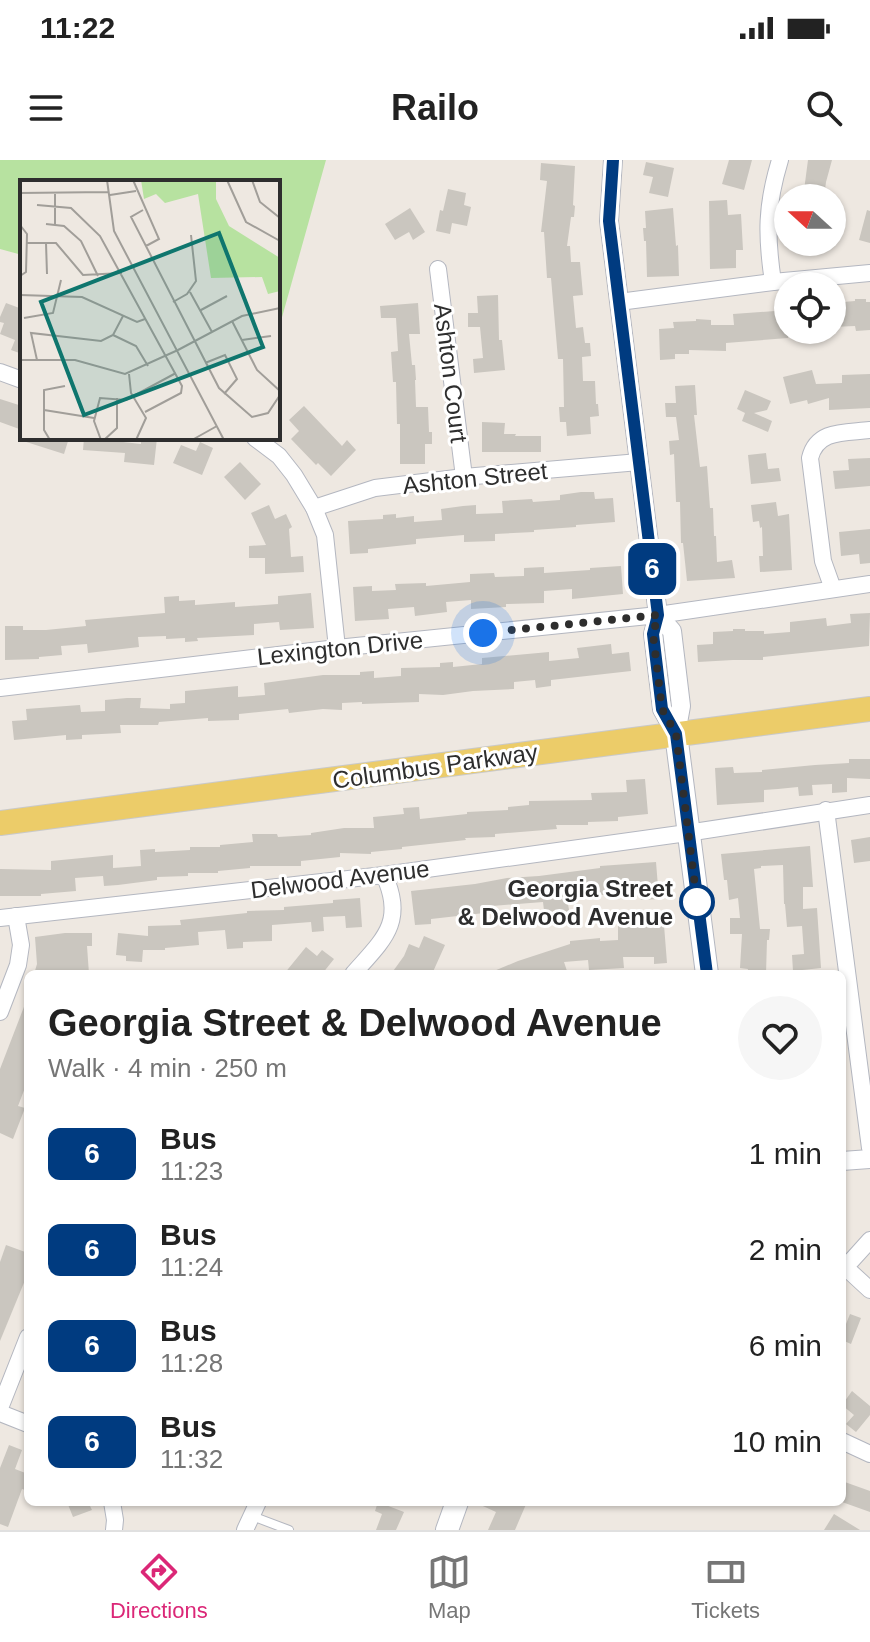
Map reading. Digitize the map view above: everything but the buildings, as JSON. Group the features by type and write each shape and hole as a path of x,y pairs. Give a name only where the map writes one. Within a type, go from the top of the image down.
{"main road":[{"name":"Columbus Parkway","path":"0,823 870,709"},
{"path":"676,734 706,970"},
{"path":"447,1530 456,1506"}],"street":[{"path":"613,160 609,221 658,615 653,634 662,709 676,734"},
{"path":"773,282 767,220 780,160"},
{"name":"Ashton Court","path":"438,269 464,477"},
{"path":"619,302 870,273"},
{"path":"0,372 20,379"},
{"path":"833,589 823,561 810,458 812,447 828,434 870,430"},
{"path":"258,440 279,456 294,475 314,508 325,535 337,648"},
{"name":"Ashton Street","path":"314,508 375,488 639,462"},
{"name":"Lexington Drive","path":"0,688 337,648 658,615 870,584"},
{"name":"Delwood Avenue","path":"8,917 384,875 870,805"},
{"path":"826,810 870,1148"},
{"path":"357,970 386,937 394,910 392,890 384,875"},
{"path":"0,1012 18,965 21,945 8,917"},
{"path":"846,1161 870,1159"},
{"path":"846,1264 870,1240"},
{"path":"846,1270 870,1290"},
{"path":"24,1348 0,1411 24,1422"},
{"path":"846,1443 870,1454"},
{"path":"113,1506 114,1530"}],"lane":[{"path":"251,1516 289,1530"}],"green space":[{"path":"0,160 326,160 280,324 280,180 20,180 20,254 0,249"}],"bus line":[{"name":"6","path":"613,160 609,221 658,615 653,634 662,709 676,734 706,970"}],"place":[{"name":"Georgia Street & Delwood Avenue","path":"697,902"}],"route":[{"path":"483,633 658,615 653,634 662,709 676,734 697,902"}]}
